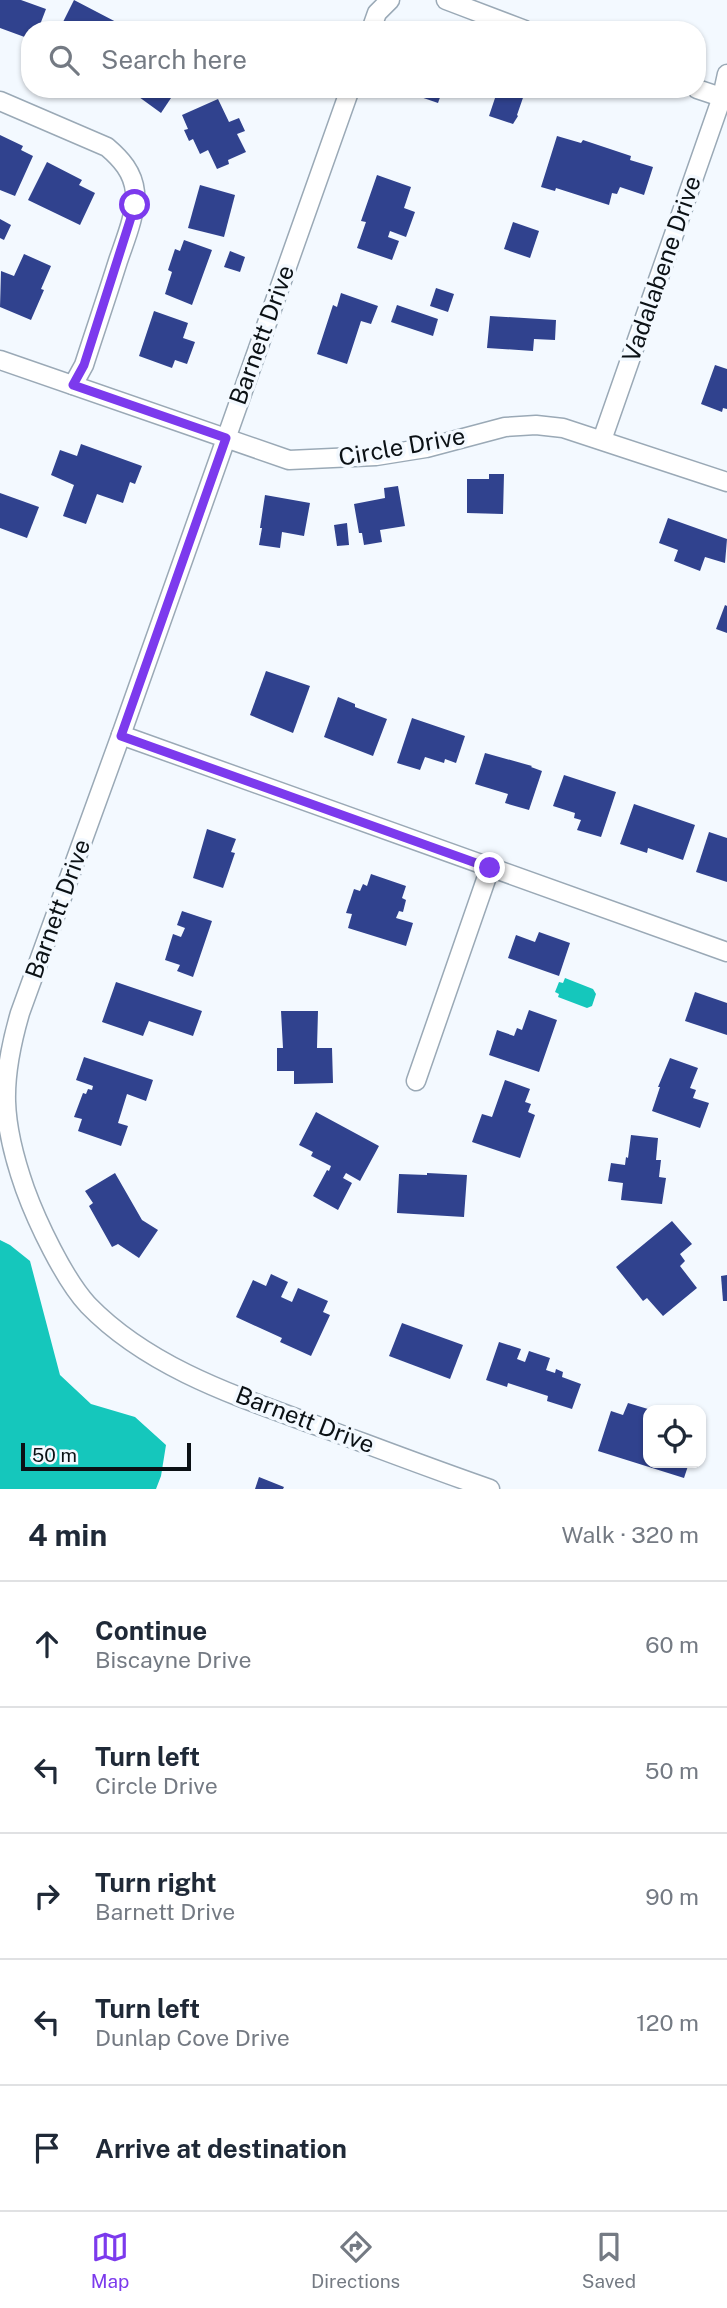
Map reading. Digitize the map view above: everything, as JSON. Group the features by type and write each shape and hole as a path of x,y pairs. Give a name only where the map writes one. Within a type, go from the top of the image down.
{"street":[{"path":"374,21 377,13 390,0"},
{"path":"446,0 501,21"},
{"name":"Vadalabene Drive","path":"602,440 724,98 727,74"},
{"path":"706,92 724,98"},
{"name":"Barnett Drive","path":"347,98 20,1013 9,1049 4,1082 6,1121 13,1153 32,1207 50,1244 86,1303 114,1329 145,1352 174,1368 287,1415 490,1489"},
{"path":"0,101 107,147 121,159 135,190 135,205 126,238 84,365 73,385"},
{"name":"Circle Drive","path":"0,360 289,460 376,456 426,448 505,427 536,425 563,428 727,482"},
{"path":"121,736 727,951"},
{"path":"416,1081 490,868"}],"shaded area":[{"path":"565,978 593,989 596,994 592,1006 587,1008 558,997 559,994 555,992 559,982 563,983"},
{"path":"0,1240 30,1261 60,1375 91,1404 135,1417 166,1445 156,1489 0,1489"}],"building":[{"path":"0,0 21,0 46,9 41,21 21,21 21,36 0,28"},
{"path":"74,0 114,21 64,21"},
{"path":"140,98 171,98 161,113"},
{"path":"424,98 440,98 438,103"},
{"path":"495,98 523,98 513,124 489,116"},
{"path":"218,99 229,122 239,118 245,131 237,134 246,152 228,160 229,164 217,169 208,150 200,154 193,139 189,141 184,130 188,129 182,115"},
{"path":"0,135 23,146 21,150 33,156 15,196 0,190"},
{"path":"557,136 581,143 583,140 631,156 630,160 653,167 644,195 620,187 617,194 612,193 609,205 556,188 555,191 541,187"},
{"path":"47,162 82,180 79,185 95,193 80,225 28,200"},
{"path":"377,175 411,187 404,208 415,212 406,237 390,231 388,237 399,241 392,260 357,248 366,222 361,221"},
{"path":"200,185 235,195 224,237 188,228"},
{"path":"0,219 11,225 4,240 0,238"},
{"path":"513,222 539,231 530,258 504,249"},
{"path":"184,240 212,250 192,305 165,294 172,272 168,270 175,249 180,251"},
{"path":"230,251 245,257 240,272 224,267"},
{"path":"24,254 51,266 31,320 0,307 1,271 14,276"},
{"path":"436,288 454,294 448,312 430,306"},
{"path":"341,293 378,306 371,324 361,321 347,364 317,354 333,305 337,307"},
{"path":"397,305 438,319 433,336 391,322"},
{"path":"154,311 188,323 183,338 195,342 187,364 175,360 172,368 139,356"},
{"path":"490,316 556,320 555,340 534,339 533,351 487,348"},
{"path":"715,365 727,369 727,409 723,408 722,412 701,404"},
{"path":"81,444 142,466 135,484 130,482 123,503 97,494 86,524 63,516 74,485 51,475 60,450 77,456"},
{"path":"489,474 504,474 503,514 467,513 467,479 489,479"},
{"path":"398,486 405,526 380,530 382,542 364,545 354,504 385,498 384,488"},
{"path":"0,493 39,507 27,538 0,528"},
{"path":"265,495 310,503 304,536 282,532 280,548 259,545"},
{"path":"668,518 727,539 725,563 705,557 700,571 674,561 678,550 659,543"},
{"path":"347,523 349,545 337,546 334,525"},
{"path":"725,605 727,606 727,633 716,629"},
{"path":"266,671 310,686 293,733 250,715"},
{"path":"338,697 355,704 355,707 387,719 373,756 324,737"},
{"path":"412,718 465,736 456,763 445,759 444,763 425,757 420,770 397,763"},
{"path":"485,753 542,771 529,810 505,803 508,794 475,784"},
{"path":"564,775 616,792 601,837 577,830 581,820 574,818 575,813 553,806"},
{"path":"634,804 695,825 683,860 648,848 647,853 620,844"},
{"path":"207,829 236,839 231,852 235,853 223,888 193,878"},
{"path":"709,832 727,838 727,882 696,872"},
{"path":"371,874 406,886 402,898 406,900 403,912 399,911 396,918 413,923 406,946 348,928 352,914 346,913 354,889 360,891 363,884 367,886"},
{"path":"182,911 212,921 193,977 177,971 180,965 165,960 173,934 181,937 185,928 177,925"},
{"path":"539,932 570,943 559,976 508,958 516,935 535,942"},
{"path":"116,982 202,1011 193,1036 149,1021 143,1036 102,1022"},
{"path":"695,992 727,1003 727,1035 685,1021"},
{"path":"529,1010 557,1020 539,1072 489,1055 497,1030 514,1036 517,1028 522,1030"},
{"path":"281,1011 318,1011 317,1048 332,1048 333,1083 294,1084 294,1071 277,1071 277,1048 283,1048"},
{"path":"84,1057 153,1080 146,1101 127,1094 118,1123 128,1126 121,1146 78,1131 82,1119 74,1117 83,1093 86,1094 88,1089 92,1090 93,1086 76,1080"},
{"path":"670,1058 698,1068 690,1088 696,1090 693,1098 709,1103 700,1128 652,1111"},
{"path":"505,1080 530,1089 525,1102 531,1104 528,1112 535,1115 520,1158 472,1142 482,1114 492,1117"},
{"path":"316,1112 379,1146 360,1181 346,1173 343,1178 352,1183 338,1210 313,1196 331,1166 311,1156 313,1152 299,1145"},
{"path":"631,1135 658,1138 656,1160 661,1160 659,1177 666,1178 662,1204 621,1200 623,1183 608,1181 611,1163 625,1165"},
{"path":"115,1173 142,1220 158,1230 139,1258 118,1244 112,1247 89,1206 93,1203 85,1191"},
{"path":"399,1174 467,1175 464,1217 397,1213"},
{"path":"672,1221 692,1244 680,1254 685,1261 680,1266 697,1288 663,1316 647,1298 643,1301 616,1267"},
{"path":"271,1274 288,1282 281,1297 292,1302 298,1288 328,1301 323,1312 330,1315 311,1356 280,1342 282,1338 236,1317 253,1280 266,1286"},
{"path":"727,1275 727,1301 723,1301 721,1276"},
{"path":"402,1323 463,1345 450,1379 389,1356"},
{"path":"499,1342 521,1349 517,1359 525,1362 529,1351 550,1358 546,1370 555,1373 556,1369 563,1372 562,1377 581,1384 572,1409 547,1401 548,1396 508,1383 507,1387 486,1380"},
{"path":"628,1403 643,1408 643,1465 598,1451 611,1411 623,1415"},
{"path":"652,1468 687,1468 684,1478"},
{"path":"259,1477 284,1487 255,1489"}],"route":[{"path":"135,205 84,365 73,385 226,438 121,736 490,868"}]}
